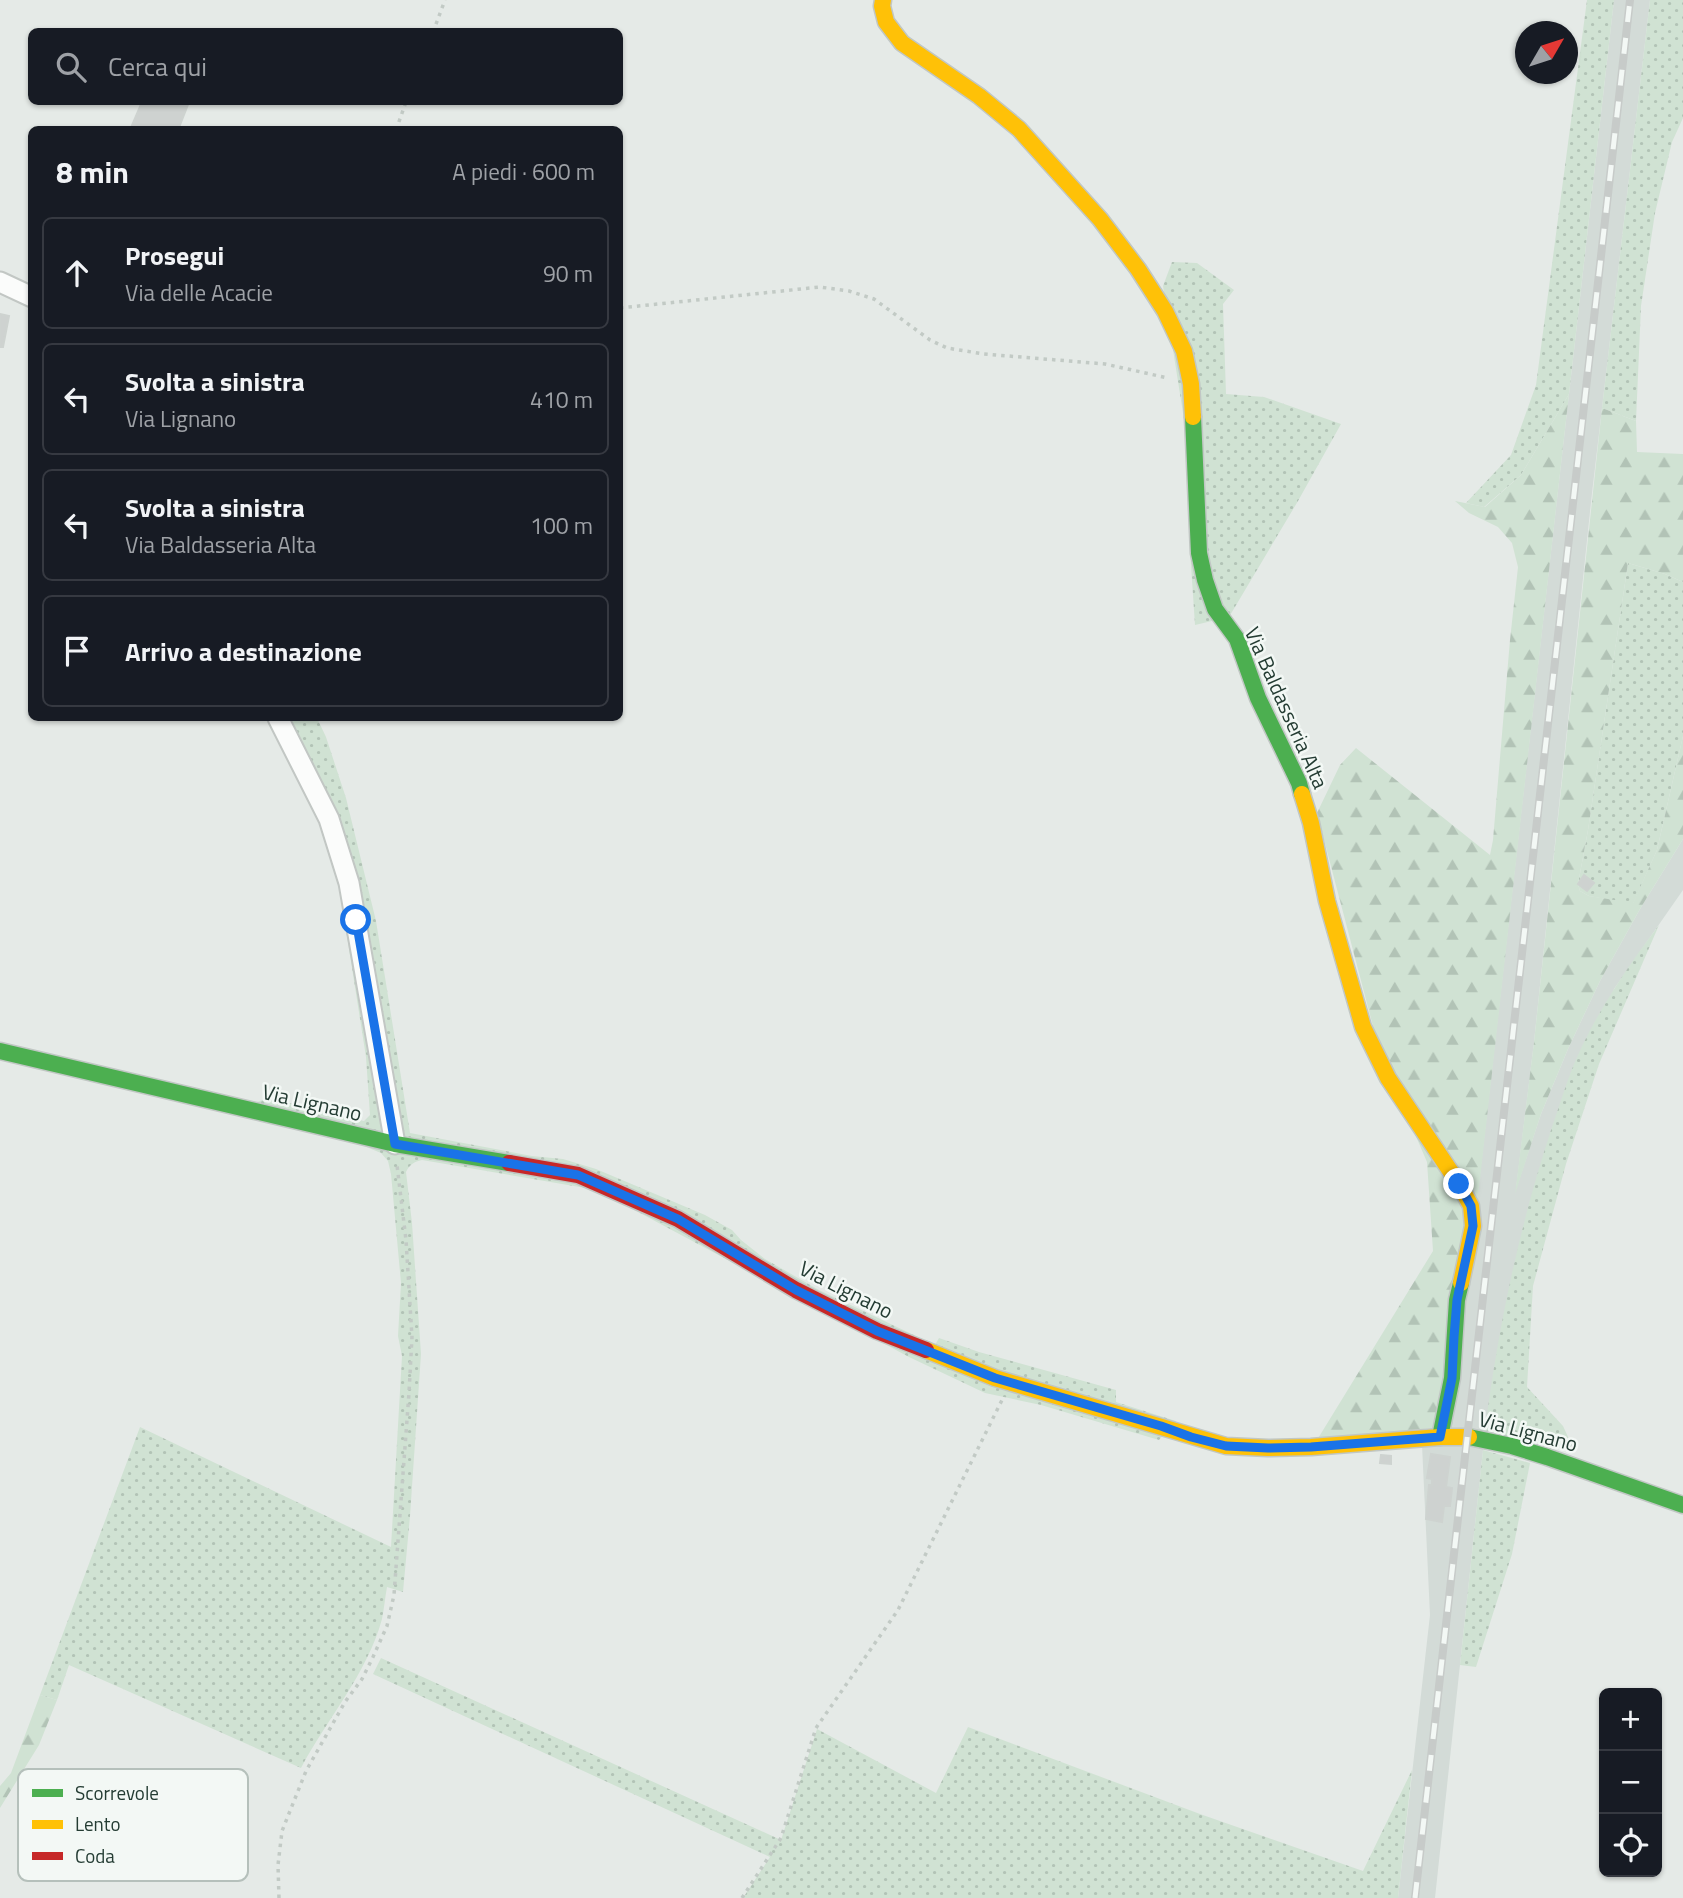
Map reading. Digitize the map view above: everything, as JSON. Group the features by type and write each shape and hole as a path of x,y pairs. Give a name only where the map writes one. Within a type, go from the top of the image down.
{"street":[{"name":"Via Baldasseria Alta","path":"883,0 886,22 902,43 979,96 1019,129 1100,219 1165,311 1184,351 1191,384 1199,553 1205,580 1215,609 1237,639 1258,698 1299,783 1311,823 1327,901 1363,1027 1388,1078 1471,1206 1473,1226 1457,1300 1452,1378 1440,1437"},
{"path":"0,282 28,296"},
{"path":"280,721 329,819 349,883 395,1144"},
{"name":"Via Lignano","path":"0,1051 395,1144 578,1175 678,1219 796,1290 877,1331 995,1378 1191,1437 1226,1446 1268,1448 1468,1437 1513,1446 1683,1504"}],"path":[{"path":"434,28 445,0"},
{"path":"397,126 405,105"},
{"path":"623,308 820,287 839,289 874,299 930,340 947,348 984,354 1105,364 1191,384"},
{"path":"279,1898 278,1865 282,1831 306,1771 373,1657 387,1626 394,1595 412,1337 406,1240 395,1144"},
{"path":"742,1898 781,1838 816,1728 898,1610 1011,1382"}],"shaded area":[{"path":"1614,0 1650,0 1592,493 1516,1189 1541,1114 1600,981 1683,839 1683,890 1614,989 1483,1450 1435,1898 1398,1898 1430,1615 1422,1445 1449,1445"}],"green space":[{"path":"1587,0 1614,0 1569,394 1521,475 1484,507 1466,503 1511,455 1536,385 1576,84 1578,84"},
{"path":"1650,0 1683,0 1683,118 1672,142 1655,213 1641,306 1636,421 1602,408"},
{"path":"1172,262 1197,263 1234,290 1223,304 1226,394 1264,397 1341,424 1229,617 1195,625 1190,550 1205,553 1163,286"},
{"path":"1569,394 1452,1426 1317,1440 1433,1251 1427,1162 1380,1053 1317,813 1340,765 1356,748 1490,855 1518,567 1512,543 1498,527 1469,513 1455,501 1485,507 1521,475"},
{"path":"1602,408 1636,421 1637,452 1683,454 1683,582 1628,563 1578,884 1580,891 1589,896 1633,903 1657,850 1683,736 1683,839 1600,981 1541,1114 1515,1194 1534,1042"},
{"path":"1628,563 1683,582 1683,736 1657,850 1633,904 1589,896 1580,891 1578,884"},
{"path":"291,721 318,721 346,798 376,921 410,1133 532,1156 563,1159 596,1169 705,1215 732,1230 765,1259 819,1290 935,1345 939,1338 979,1352 1116,1390 1116,1402 1176,1421 1159,1440 1041,1405 985,1393 909,1357 597,1190 422,1160 412,1164 406,1172 421,1354 403,1592 387,1587 382,1619 367,1659 301,1768 69,1665 57,1700 40,1695 140,1427 391,1547 402,1356 398,1336 401,1283 388,1161 381,1153 257,1102 268,1098 364,1121 370,1115 366,1057 338,879 315,811 331,805"},
{"path":"1659,925 1599,1064 1566,1164 1533,1286 1527,1387 1563,1426 1575,1452 1485,1430 1496,1354 1519,1241 1567,1083 1586,1038 1605,1004"},
{"path":"1483,1450 1530,1463 1512,1554 1476,1667 1460,1665"},
{"path":"381,1658 781,1840 817,1729 936,1793 968,1727 1200,1814 1363,1871 1412,1770 1398,1898 743,1898 770,1857 373,1674"},
{"path":"40,1695 57,1700 39,1745 24,1769 18,1769 18,1779 0,1808 0,1786 11,1773"}],"building":[{"path":"141,105 188,105 180,126 132,126"},
{"path":"0,314 9,316 3,347 0,347"},
{"path":"1584,875 1594,883 1587,891 1578,884"},
{"path":"1431,1454 1450,1457 1446,1487 1452,1488 1450,1506 1444,1506 1442,1522 1426,1519 1429,1485 1432,1485 1432,1479 1427,1478"},
{"path":"1381,1455 1391,1456 1391,1464 1380,1463"}],"railway":[{"path":"1415,1898 1630,0"}],"traffic: fast":[{"path":"1193,417 1199,553 1205,580 1215,609 1237,639 1258,698 1302,794"},
{"path":"0,1051 395,1144 509,1163"},
{"path":"1440,1437 1452,1378 1457,1300 1461,1283"},
{"path":"1469,1437 1547,1457 1683,1505"}],"traffic: slow":[{"path":"883,0 886,22 902,43 979,96 1019,129 1100,219 1138,269 1165,311 1184,351 1191,384 1193,417"},
{"path":"1302,794 1311,823 1327,901 1363,1027 1388,1078 1471,1206 1473,1226 1461,1283"},
{"path":"926,1350 995,1378 1226,1446 1311,1447 1469,1437"}],"traffic: jam":[{"path":"509,1163 578,1175 678,1219 796,1290 877,1331 926,1350"}],"route":[{"path":"356,920 395,1144 578,1175 678,1219 796,1290 877,1331 995,1378 1226,1446 1311,1447 1440,1437 1452,1378 1457,1300 1473,1226 1471,1206 1459,1184"}]}
